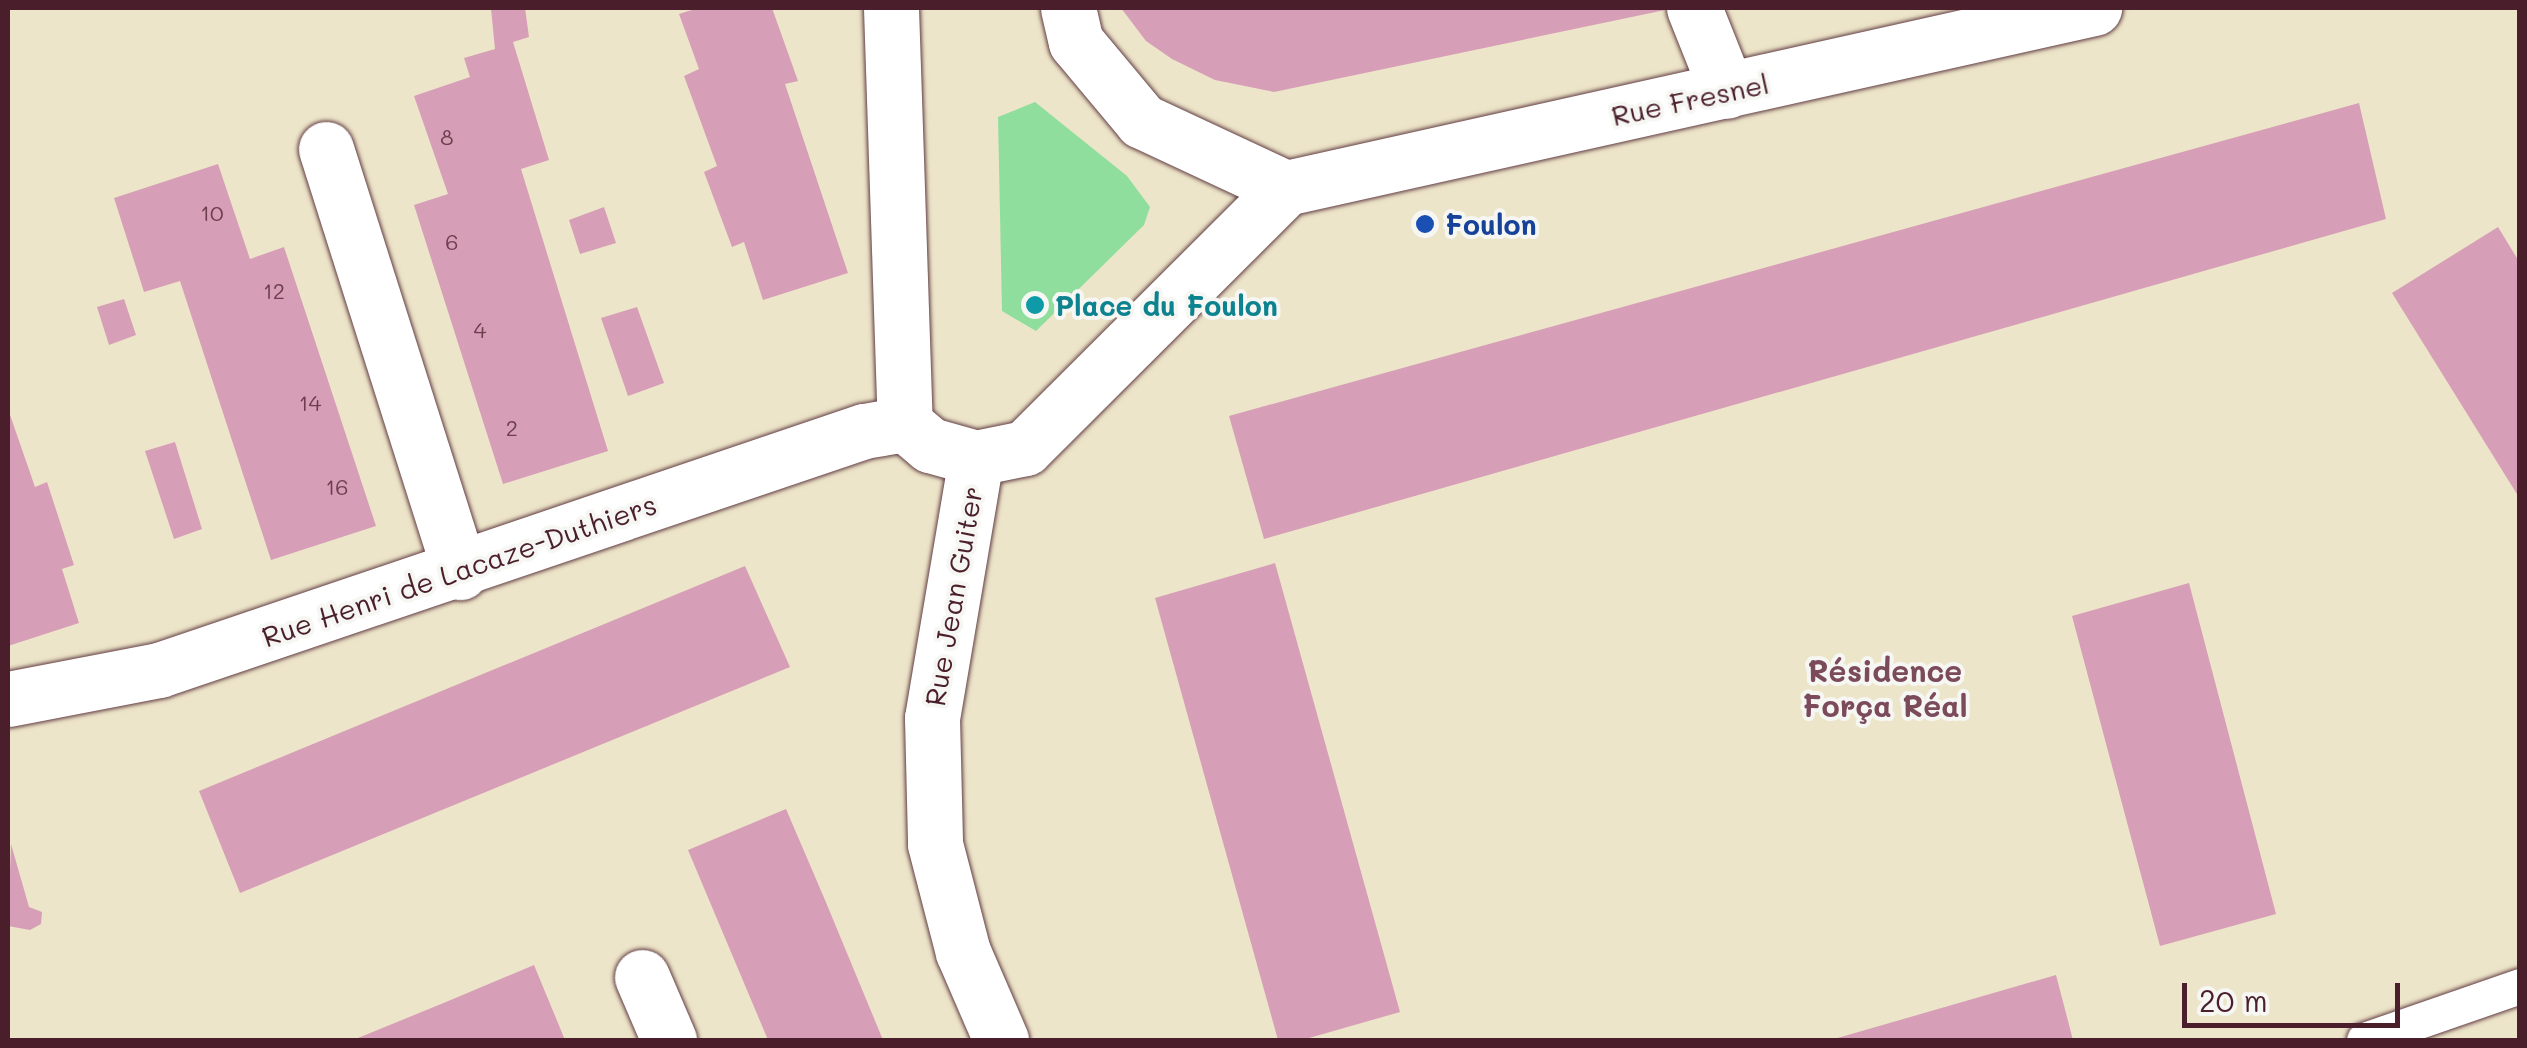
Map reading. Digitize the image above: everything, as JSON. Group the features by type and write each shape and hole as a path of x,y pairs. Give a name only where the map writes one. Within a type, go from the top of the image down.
{"street":[{"path":"891,8 905,424"},
{"path":"976,458 1025,448 1286,188 1142,121 1076,42 1068,8"},
{"path":"1694,8 1727,91"},
{"name":"Rue Fresnel","path":"1286,188 2094,8"},
{"path":"326,149 460,572"},
{"name":"Rue Jean Guiter","path":"905,424 930,445 976,458 932,718 935,844 962,952 1001,1040"},
{"name":"Rue Henri de Lacaze-Duthiers","path":"8,699 159,670 460,572 864,431 905,424"},
{"path":"642,978 669,1040"}],"lane":[{"path":"2364,1040 2520,986"}],"green space":[{"path":"1035,102 1127,176 1150,207 1144,225 1036,331 1002,311 998,117"}],"building":[{"path":"525,8 529,37 513,42 549,160 521,169 608,451 503,484 414,205 448,194 414,96 470,77 464,58 495,49 491,9"},
{"path":"698,8 772,8 798,81 785,84 848,273 763,300 744,242 732,247 704,172 717,166 684,76 699,69 679,14"},
{"path":"1121,8 1670,9 1274,92 1215,80 1172,59 1146,41"},
{"path":"2359,103 2386,219 1264,539 1229,416"},
{"path":"218,164 250,259 284,247 376,526 271,560 180,281 144,292 114,198"},
{"path":"604,207 616,243 580,254 569,220"},
{"path":"2498,227 2520,263 2520,499 2392,293"},
{"path":"124,299 136,335 109,345 97,307"},
{"path":"637,307 664,383 628,396 601,318"},
{"path":"8,409 35,487 47,482 74,565 62,569 79,623 8,646"},
{"path":"175,442 202,529 174,539 145,451"},
{"path":"1275,563 1400,1012 1302,1040 1278,1040 1155,598"},
{"path":"745,566 790,667 240,893 199,791"},
{"path":"2189,583 2276,914 2160,946 2072,616"},
{"path":"786,809 883,1040 768,1040 688,850"},
{"path":"11,844 29,907 42,912 41,924 30,930 8,926"},
{"path":"534,965 565,1040 353,1040 446,1002"},
{"path":"2056,975 2073,1040 1834,1040 1834,1039"}],"place":[{"name":"Foulon","path":"1425,224"},
{"name":"Place du Foulon","path":"1035,305"}],"district":[{"name":"Résidence Força Réal","path":"1885,687"}]}
